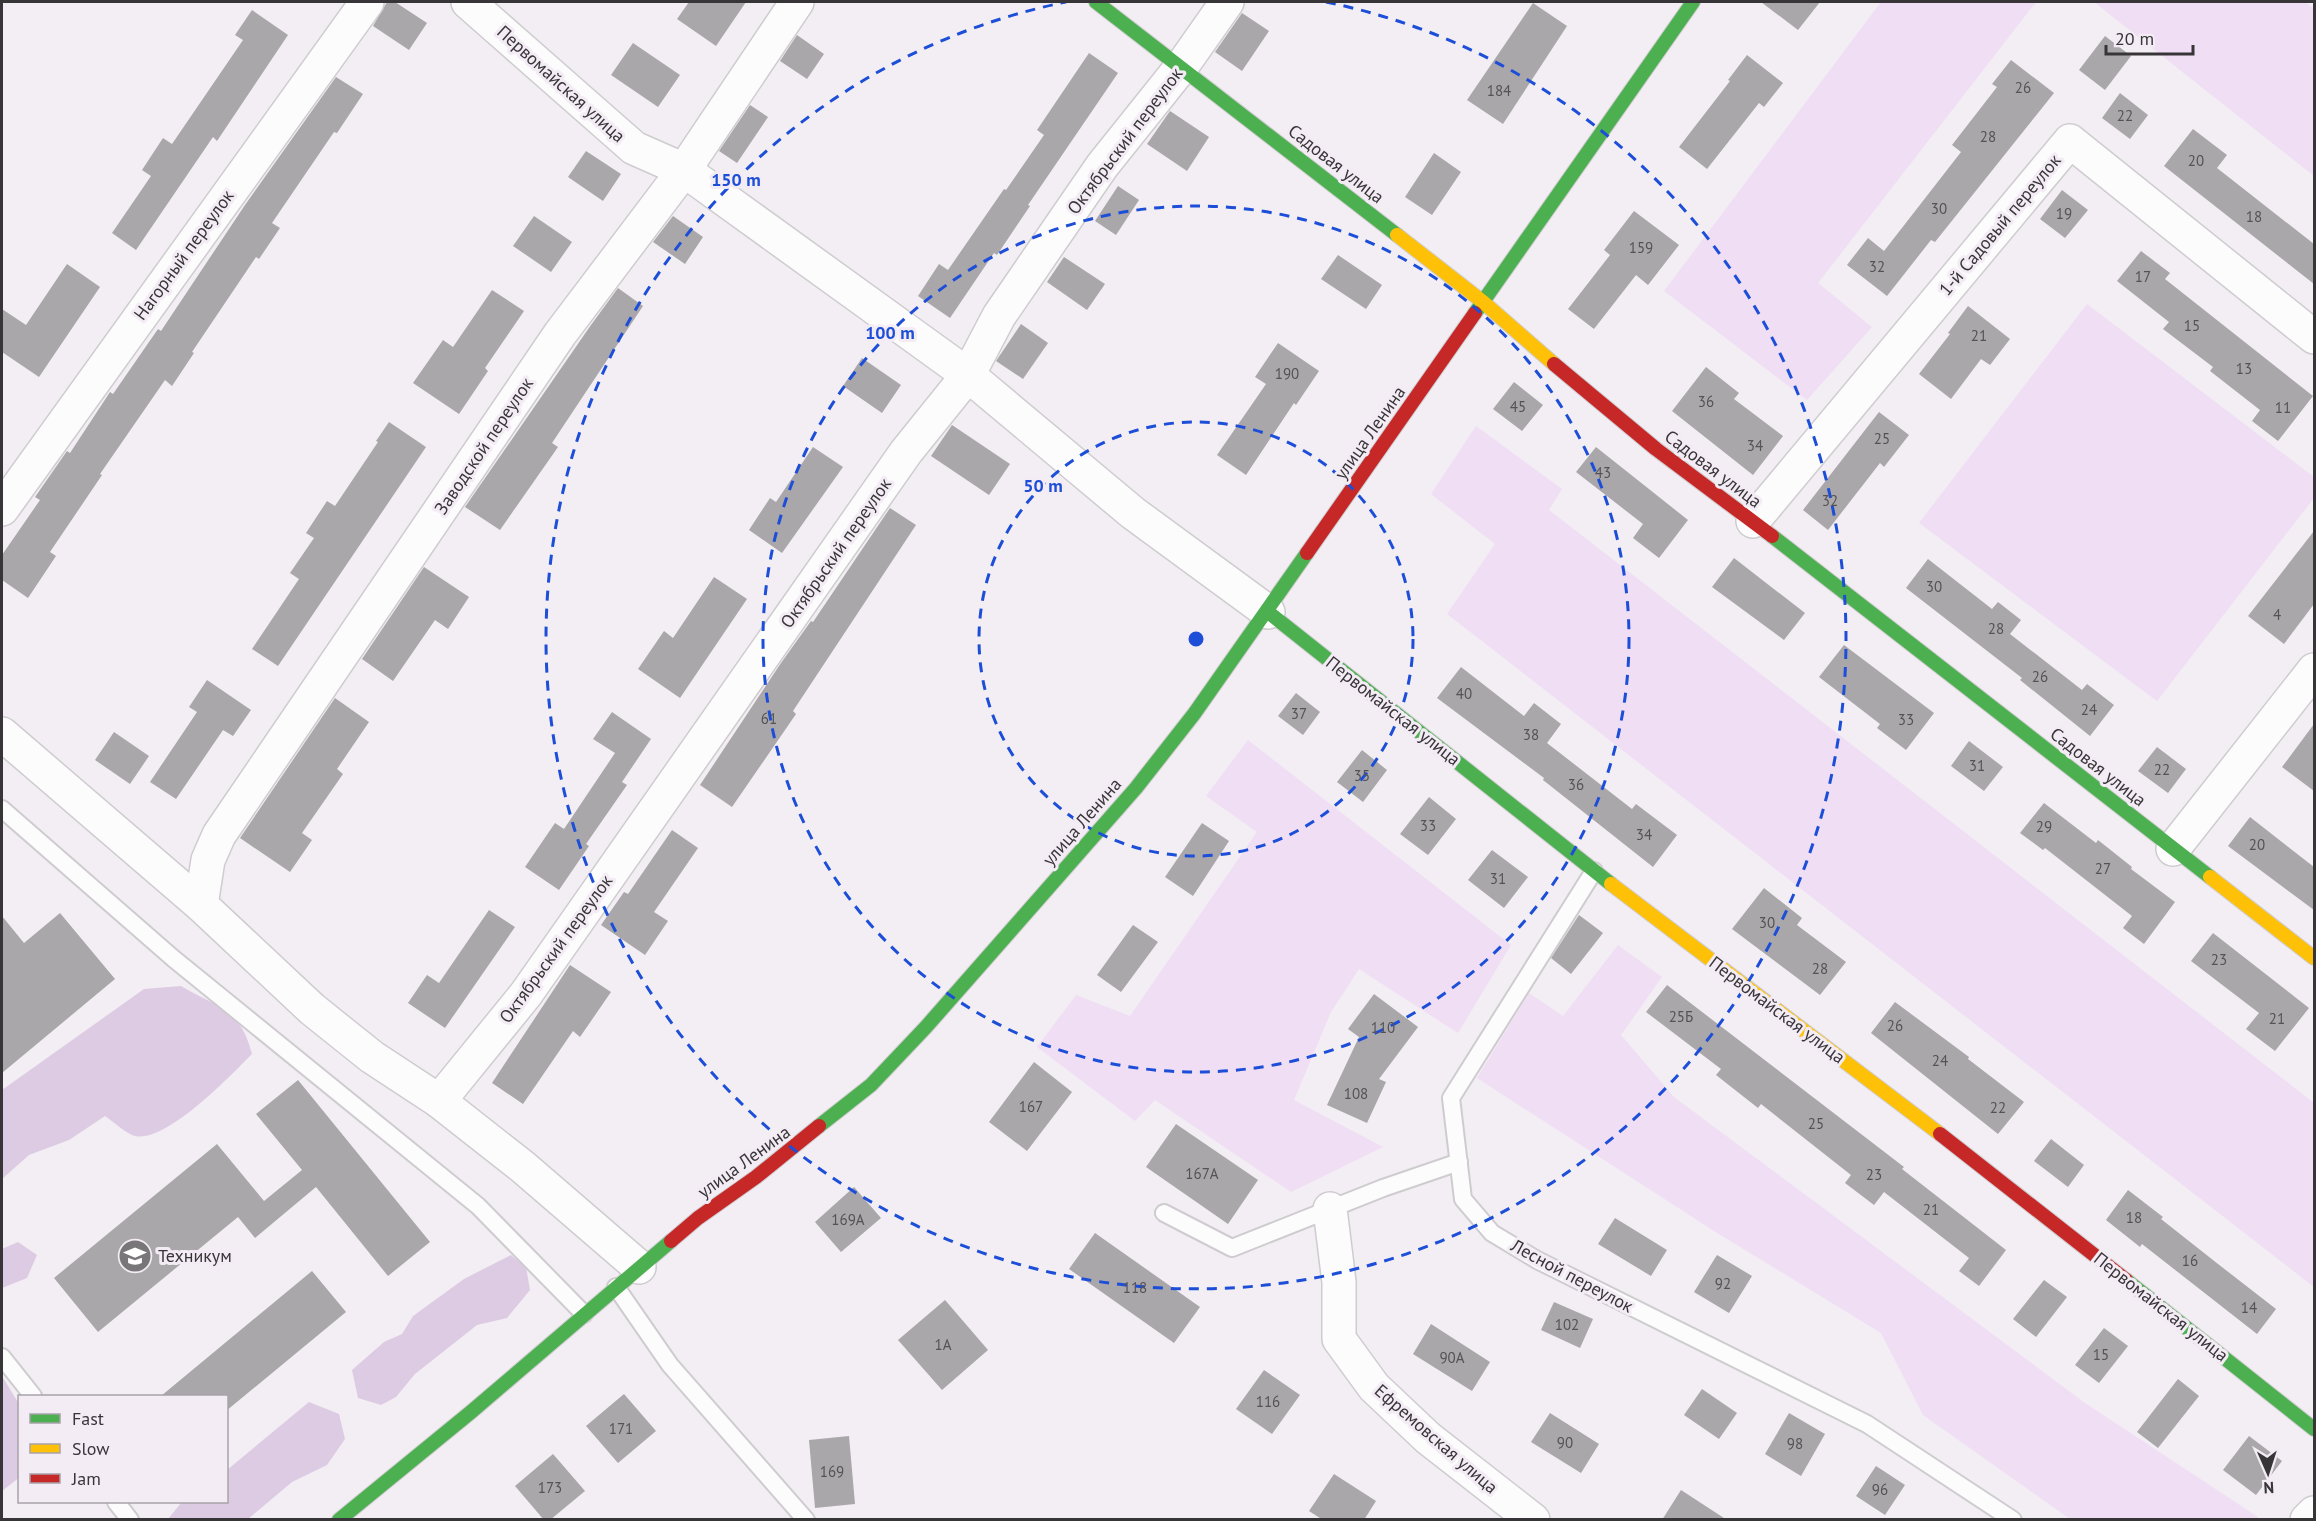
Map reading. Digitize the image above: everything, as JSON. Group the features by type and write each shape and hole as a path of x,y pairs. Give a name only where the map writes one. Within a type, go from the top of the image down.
{"street":[{"name":"Нагорный переулок","path":"2,509 367,2"},
{"name":"Первомайская улица","path":"468,2 634,148 684,170 968,375 1133,513 1268,612 1594,871 1979,1163 2314,1429"},
{"name":"Заводской переулок","path":"201,905 208,860 219,835 560,334 684,170 797,2"},
{"name":"Садовая улица","path":"1096,2 1182,66 1484,302 1582,389 1656,449 1753,521 2314,958"},
{"name":"Октябрьский переулок","path":"439,1101 526,994 906,452 968,375 999,316 1102,166 1182,66 1227,2"},
{"name":"улица Ленина","path":"339,1520 471,1412 698,1218 823,1125 879,1077 927,1027 1136,788 1194,714 1268,612 1693,2"},
{"name":"1-й Садовый переулок","path":"1753,521 2070,141 2314,337"},
{"path":"2173,849 2314,670"},
{"path":"2,734 201,905 312,1009 372,1057 439,1101 523,1167 627,1277"},
{"name":"Ефремовская улица","path":"1330,1209 1339,1282 1339,1339 1374,1387 1428,1438 1533,1520"},
{"path":"2307,1520 2314,1513"}],"lane":[{"path":"2,809 174,959 478,1206 584,1314"},
{"name":"Лесной переулок","path":"1594,871 1451,1098 1463,1198 1492,1233 1537,1260 1867,1424 2013,1520"},
{"path":"1164,1213 1232,1248 1459,1162"},
{"path":"627,1277 670,1365 806,1520"},
{"path":"2,1356 32,1395"},
{"path":"117,1503 130,1520"}],"shaded area":[{"path":"1881,2 2036,2 1818,283 1872,327 1807,400 1664,291"},
{"path":"2094,2 2305,2 2314,9 2314,176"},
{"path":"2087,304 2314,477 2314,498 2157,701 1919,523"},
{"path":"1476,426 1562,489 1549,510 2314,1103 2314,1287 1447,614 1495,544 1431,494"},
{"path":"1248,740 1511,945 1458,1033 1359,969 1331,1012 1294,1100 1383,1147 1291,1192 1155,1100 1135,1121 1037,1047 1076,995 1130,1016 1257,832 1206,796"},
{"path":"1618,945 1662,977 1621,1035 1674,1097 2085,1403 2258,1517 2256,1519 2070,1519 1923,1415 1881,1333 1714,1231 1477,1078 1529,993 1563,1016"},
{"path":"181,986 234,1017 247,1038 252,1054 196,1107 161,1131 145,1136 132,1135 105,1116 69,1140 29,1155 2,1179 2,1090 144,989"},
{"path":"18,1242 37,1255 27,1278 2,1288 2,1249"},
{"path":"511,1255 526,1267 530,1290 507,1318 477,1325 415,1374 396,1397 381,1405 358,1398 352,1370 384,1342 402,1334 413,1316 464,1279"},
{"path":"2,1376 18,1402 18,1479 2,1491"},
{"path":"309,1402 339,1414 345,1439 327,1465 292,1482 248,1519 168,1519 181,1503 228,1503 228,1469"}],"building":[{"path":"387,2 395,2 427,23 409,50 373,26"},
{"path":"689,2 746,2 716,46 677,19"},
{"path":"1761,2 1820,2 1798,30"},
{"path":"1533,3 1567,26 1503,124 1467,100"},
{"path":"252,10 288,35 217,141 213,137 136,250 112,233 151,176 142,170 163,138 172,144 243,40 235,35"},
{"path":"1242,13 1269,31 1242,71 1215,52"},
{"path":"797,35 824,54 807,79 780,61"},
{"path":"2105,36 2131,56 2105,90 2079,70"},
{"path":"633,43 680,75 658,107 611,75"},
{"path":"1089,53 1118,73 1028,205 1030,206 997,255 994,253 950,318 918,296 939,264 948,270 1004,189 1006,190 1044,135 1037,130"},
{"path":"1747,55 1783,83 1764,107 1759,103 1707,169 1679,147"},
{"path":"2011,60 2054,93 1935,242 1931,240 1887,296 1847,265 1868,238 1884,251 1961,152 1952,145 1997,87 1992,84"},
{"path":"336,77 363,94 272,223 280,228 259,259 256,257 172,386 165,380 100,474 102,475 50,552 56,556 28,598 2,580 2,555 40,500 35,497 67,451 70,453 110,392 113,394 158,329 161,331 245,205"},
{"path":"2120,93 2148,115 2130,139 2102,118"},
{"path":"750,105 768,117 737,163 719,151"},
{"path":"1170,111 1209,137 1187,171 1147,144"},
{"path":"2193,129 2227,155 2217,168 2314,244 2314,284 2164,166"},
{"path":"586,151 621,174 603,201 568,177"},
{"path":"1434,153 1461,172 1432,215 1405,197"},
{"path":"1118,186 1139,200 1116,235 1095,221"},
{"path":"2062,190 2088,210 2065,238 2040,219"},
{"path":"1634,211 1679,245 1648,285 1636,275 1594,329 1568,309 1610,255 1604,250"},
{"path":"534,216 572,242 551,272 513,246"},
{"path":"673,216 703,237 685,264 653,242"},
{"path":"2141,251 2170,273 2165,279 2313,396 2278,441 2252,421 2260,410 2210,371 2213,367 2163,329 2169,322 2117,281"},
{"path":"1338,255 1382,285 1366,309 1321,279"},
{"path":"1064,257 1105,284 1087,310 1047,282"},
{"path":"67,264 100,287 39,377 2,352 2,309 26,325"},
{"path":"618,288 643,306 552,443 558,447 500,530 465,507"},
{"path":"492,290 524,311 485,368 488,371 459,414 413,383 443,340 453,347"},
{"path":"1968,306 2010,339 1990,365 1981,359 1951,399 1919,374"},
{"path":"1021,324 1048,343 1023,379 996,361"},
{"path":"1278,343 1319,371 1296,405 1294,403 1246,475 1217,455 1266,384 1255,377"},
{"path":"862,358 901,385 882,413 843,386"},
{"path":"1706,367 1739,393 1734,399 1783,436 1753,475 1672,411"},
{"path":"1514,382 1543,405 1522,431 1493,409"},
{"path":"1879,412 1909,435 1884,467 1880,463 1828,530 1803,510"},
{"path":"389,422 426,447 278,666 252,649 299,579 290,573 314,538 306,533 327,501 335,506"},
{"path":"952,425 1010,464 989,495 931,456"},
{"path":"813,447 843,467 782,553 749,530 770,498 776,502"},
{"path":"1596,447 1688,520 1659,558 1633,538 1643,524 1576,472"},
{"path":"890,508 916,525 793,711 796,714 732,807 700,785 781,663 811,621 813,622"},
{"path":"2314,531 2314,604 2284,644 2248,616"},
{"path":"1734,558 1805,613 1784,640 1712,587"},
{"path":"1928,559 1992,609 1998,602 2021,620 2010,634 2082,690 2087,684 2114,705 2090,736 2020,680 2022,678 1906,588"},
{"path":"424,567 469,597 448,629 435,620 393,681 362,659"},
{"path":"714,577 747,599 680,698 638,669 664,631 673,638"},
{"path":"1844,645 1934,713 1906,750 1877,728 1880,724 1819,677"},
{"path":"1461,667 1524,716 1534,703 1561,724 1547,743 1632,809 1636,804 1677,835 1653,867 1543,780 1544,778 1437,698"},
{"path":"207,680 251,710 233,736 223,730 176,799 150,782 197,712 189,707"},
{"path":"1296,693 1320,712 1303,735 1278,716"},
{"path":"335,698 369,722 337,769 343,774 302,833 312,840 290,872 240,838"},
{"path":"612,712 651,739 622,782 627,785 586,844 589,846 559,890 525,867 555,823 564,829 615,753 593,739"},
{"path":"2314,724 2314,791 2282,767"},
{"path":"114,732 149,756 130,784 95,760"},
{"path":"1969,741 2003,767 1984,791 1951,766"},
{"path":"2157,747 2186,769 2168,793 2138,771"},
{"path":"1362,750 1387,770 1363,802 1337,782"},
{"path":"1429,797 1456,819 1428,855 1400,834"},
{"path":"2044,803 2096,843 2098,840 2132,867 2131,869 2175,902 2144,944 2123,928 2132,916 2045,848 2043,850 2020,833"},
{"path":"2250,817 2314,867 2314,910 2228,846"},
{"path":"1202,823 1229,841 1193,896 1165,877"},
{"path":"672,830 698,848 654,912 668,921 645,955 601,925 624,892 628,894"},
{"path":"1492,850 1528,877 1504,908 1468,880"},
{"path":"1764,888 1802,918 1797,925 1846,962 1820,995 1732,929"},
{"path":"489,910 515,927 445,1028 408,1003 427,975 439,983"},
{"path":"60,913 115,979 2,1073 2,916 24,943"},
{"path":"1579,915 1603,933 1571,974 1551,958"},
{"path":"1133,925 1158,942 1121,992 1097,975"},
{"path":"2213,933 2309,1008 2275,1051 2246,1029 2259,1013 2191,961"},
{"path":"570,965 611,992 580,1037 573,1031 523,1104 492,1083"},
{"path":"1667,985 1904,1167 1902,1169 2006,1250 1979,1286 1959,1271 1969,1258 1884,1192 1874,1205 1845,1183 1851,1175 1761,1104 1758,1108 1716,1075 1721,1069 1646,1012"},
{"path":"1374,994 1418,1027 1379,1079 1386,1082 1367,1123 1327,1105 1359,1037 1348,1029"},
{"path":"1895,1002 1969,1057 1968,1059 2024,1102 1998,1134 1871,1033"},
{"path":"1034,1062 1072,1092 1027,1151 989,1122"},
{"name":"Техникум","path":"298,1080 430,1242 388,1276 316,1187 255,1238 238,1217 98,1332 54,1278 217,1144 264,1201 302,1170 256,1114"},
{"path":"1176,1124 1258,1180 1228,1224 1146,1167"},
{"path":"2051,1139 2084,1165 2068,1187 2034,1161"},
{"path":"854,1187 881,1218 841,1252 815,1222"},
{"path":"2128,1190 2163,1217 2161,1219 2276,1309 2257,1334 2142,1244 2140,1247 2106,1220"},
{"path":"1615,1218 1667,1250 1651,1276 1598,1244"},
{"path":"1095,1233 1200,1307 1174,1343 1069,1269"},
{"path":"1717,1255 1752,1276 1729,1313 1694,1292"},
{"path":"312,1271 346,1312 228,1409 228,1395 162,1395"},
{"path":"2044,1280 2067,1297 2036,1337 2013,1319"},
{"path":"945,1300 988,1350 942,1390 898,1340"},
{"path":"1554,1302 1593,1319 1580,1348 1541,1330"},
{"path":"1431,1324 1490,1362 1472,1391 1413,1354"},
{"path":"2104,1328 2128,1346 2099,1383 2075,1365"},
{"path":"1264,1370 1300,1395 1272,1434 1236,1409"},
{"path":"2178,1379 2199,1396 2158,1448 2137,1432"},
{"path":"1702,1389 1737,1413 1719,1439 1684,1415"},
{"path":"624,1394 656,1431 618,1463 586,1426"},
{"path":"1550,1413 1599,1444 1581,1473 1531,1442"},
{"path":"1789,1413 1825,1434 1801,1476 1765,1454"},
{"path":"849,1436 855,1504 815,1508 809,1440"},
{"path":"2249,1436 2282,1461 2256,1495 2223,1470"},
{"path":"553,1454 585,1491 550,1520 544,1520 515,1486"},
{"path":"1876,1466 1905,1485 1885,1515 1856,1496"},
{"path":"1334,1474 1376,1501 1364,1520 1323,1520 1309,1511"},
{"path":"1681,1490 1727,1520 1662,1520"}],"traffic: fast":[{"path":"1096,2 1397,235"},
{"path":"1475,313 1693,2"},
{"path":"1772,536 2210,877"},
{"path":"819,1126 871,1085 926,1027 1136,788 1194,714 1307,553"},
{"path":"1268,612 1611,884"},
{"path":"339,1520 471,1412 671,1241"},
{"path":"2126,1280 2314,1429"}],"traffic: slow":[{"path":"1397,235 1483,302 1554,364"},
{"path":"2210,877 2314,958"},
{"path":"1611,884 1940,1134"}],"traffic: jam":[{"path":"1307,553 1475,313"},
{"path":"1554,364 1656,449 1772,536"},
{"path":"671,1241 819,1126"},
{"path":"1940,1134 2126,1280"}],"place":[{"name":"Техникум","path":"135,1256"}]}
